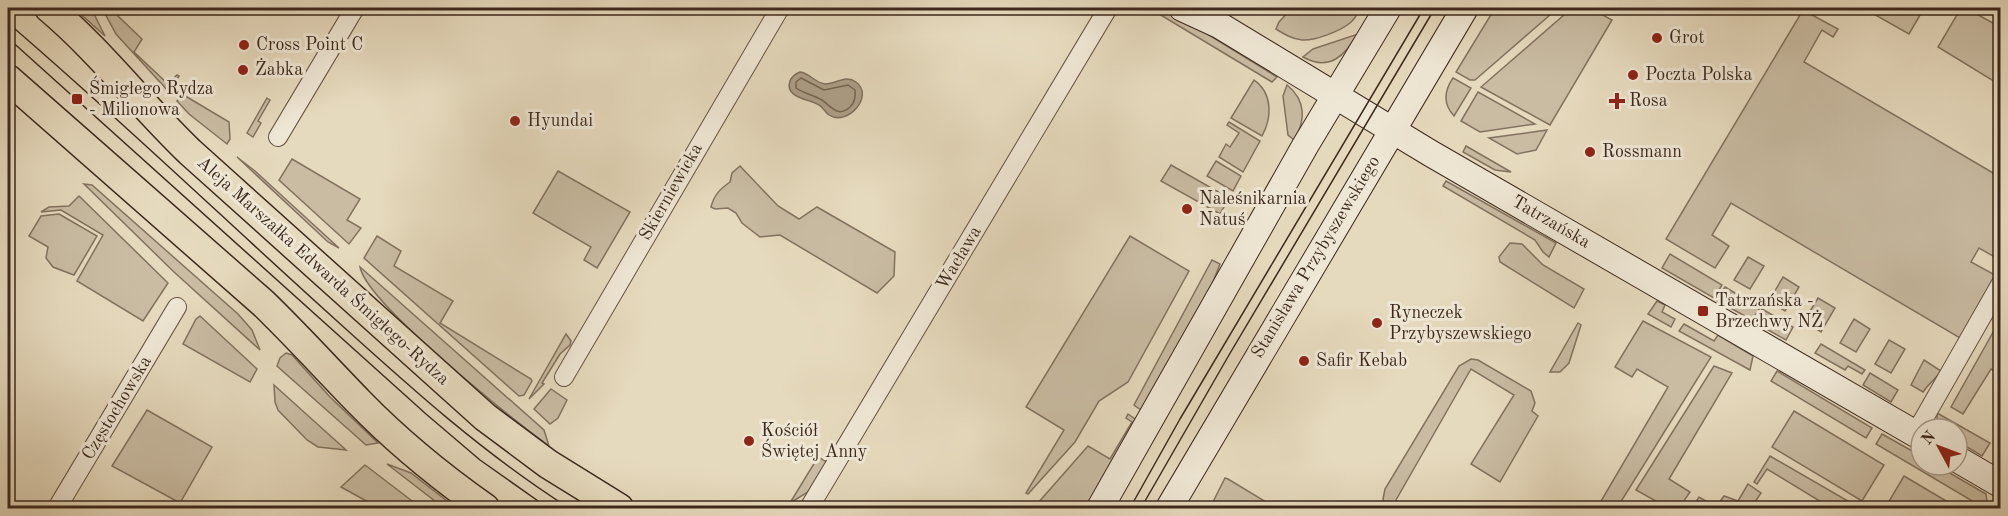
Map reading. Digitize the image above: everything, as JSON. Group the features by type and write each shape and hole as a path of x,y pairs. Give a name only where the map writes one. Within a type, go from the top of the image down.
{"main road":[{"name":"Aleja Marszałka Edwarda Śmigłego-Rydza","path":"49,8 81,36 190,152 485,417 548,464 619,508"},
{"name":"Tatrzańska","path":"1182,8 1219,25 1392,129 1909,431"},
{"path":"1100,508 1335,95 1388,8"},
{"name":"Stanisława Przybyszewskiego","path":"1169,508 1465,8"},
{"path":"8,79 263,303 377,419 438,472 486,508"},
{"path":"1969,466 2001,484"}],"street":[{"path":"278,137 355,8"},
{"name":"Skierniewicka","path":"564,376 780,8"},
{"name":"Wacława","path":"809,508 1108,8"},
{"path":"1928,417 2001,285"},
{"name":"Częstochowska","path":"57,508 177,307"}],"shaded area":[{"path":"74,8 91,8 105,36"},
{"path":"102,8 122,8 118,16 142,39 134,52 168,84 177,75 179,76 169,92 116,34"},
{"path":"1149,8 1165,8 1277,77 1272,82"},
{"path":"1292,8 1361,8 1346,26 1320,37 1302,40 1276,29 1279,22"},
{"path":"1495,8 1558,8 1475,80 1470,80 1456,72"},
{"path":"1572,8 1590,8 1612,20 1550,125 1481,87"},
{"path":"1863,8 1918,8 1923,10 1909,34"},
{"path":"1961,8 1966,8 2000,27 2000,85 1938,47"},
{"path":"1803,10 1838,29 1833,37 1822,30 1804,62 2000,177 2000,260 1979,248 1971,262 1995,275 1960,338 1731,203 1712,235 1729,246 1715,268 1666,239"},
{"path":"1358,34 1348,49 1329,62 1321,63 1303,57 1313,49"},
{"path":"1453,78 1471,88 1454,116 1446,102 1448,88"},
{"path":"1254,80 1265,92 1269,106 1268,121 1262,136 1231,118"},
{"path":"1287,85 1298,97 1302,111 1301,125 1294,140 1288,135 1283,96"},
{"path":"1478,92 1535,124 1480,132 1461,121"},
{"path":"182,94 229,122 230,139 227,144 189,114 177,101"},
{"path":"267,98 270,100 258,121 261,123 253,137 247,133"},
{"path":"1229,122 1260,141 1243,172 1219,157 1226,144 1230,147 1239,133 1227,125"},
{"path":"1547,130 1536,150 1517,154 1489,138"},
{"path":"1466,146 1511,172 1495,170 1463,152"},
{"path":"237,157 255,171 339,248 328,242"},
{"path":"292,159 360,199 347,220 361,228 349,244 279,180"},
{"path":"1216,161 1241,176 1233,191 1207,176"},
{"path":"1171,165 1229,198 1220,214 1161,181"},
{"path":"740,166 778,206 799,219 817,207 895,252 894,276 877,293 780,235 760,237 728,208 711,207 720,190 730,182 732,173"},
{"path":"558,171 630,212 597,268 584,260 591,247 533,213"},
{"path":"1446,181 1556,243 1549,257 1535,240 1443,186"},
{"path":"84,184 92,185 238,314 252,330 260,350 174,272"},
{"path":"79,196 168,283 143,321 77,281 103,235 61,210 41,212 49,207 69,206"},
{"path":"59,214 97,236 74,275 53,267 46,258 48,247 29,236 41,216"},
{"path":"377,236 401,251 394,266 453,301 440,323 531,379 524,395 519,396 364,258"},
{"path":"1130,236 1189,271 1128,382 1099,401 1075,442 1028,494 1026,493 1064,430 1026,407"},
{"path":"1510,243 1522,244 1543,265 1584,289 1574,308 1500,262 1499,257"},
{"path":"1670,254 1722,285 1714,298 1662,268"},
{"path":"1748,257 1764,266 1750,289 1734,280"},
{"path":"1212,260 1220,264 1205,302 1144,409 1141,410 1134,405"},
{"path":"360,267 544,430 549,446 476,388 414,333 369,284"},
{"path":"1783,277 1799,287 1785,311 1769,301"},
{"path":"1725,287 1760,308 1752,320 1716,300"},
{"path":"1818,298 1835,308 1821,332 1804,321"},
{"path":"1657,301 1665,305 1662,312 1675,319 1671,327 1648,314"},
{"path":"1762,309 1793,327 1786,340 1754,322"},
{"path":"200,316 257,369 250,382 183,344 196,319"},
{"path":"1854,319 1870,329 1856,352 1840,343"},
{"path":"2000,320 2000,374 1991,369 1963,414 1951,407"},
{"path":"1643,321 1711,357 1617,508 1597,508 1668,387 1637,369 1632,377 1615,367"},
{"path":"1578,323 1581,325 1569,363 1560,372 1550,372"},
{"path":"1684,324 1714,341 1718,335 1753,356 1750,370 1679,331"},
{"path":"566,334 571,341 570,345 560,354 542,383 544,384 529,399"},
{"path":"1889,340 1905,349 1891,373 1875,364"},
{"path":"1821,344 1865,370 1862,374 1848,366 1845,370 1815,353"},
{"path":"286,353 292,355 330,397 378,443 366,445 277,366 280,358"},
{"path":"1471,359 1478,360 1531,391 1535,403 1532,411 1538,416 1500,482 1471,464 1514,395 1471,369 1396,500 1405,506 1386,508 1383,499 1385,489 1459,366"},
{"path":"1924,360 1941,371 1923,392 1911,385"},
{"path":"1714,366 1732,373 1669,479 1690,492 1679,508 1668,508 1636,490"},
{"path":"1777,371 1872,428 1866,438 1771,381"},
{"path":"1870,373 1898,390 1891,402 1863,385"},
{"path":"274,385 346,450 318,447 307,440 278,410"},
{"path":"551,389 567,400 558,418 550,424 534,409"},
{"path":"147,410 212,447 180,503 112,466"},
{"path":"1794,411 1884,465 1862,501 1772,447"},
{"path":"1128,414 1136,422 1086,508 1043,508 1039,506 1038,503 1088,446 1110,459 1132,422 1126,418"},
{"path":"1969,431 1990,443 1982,456 1969,448"},
{"path":"1882,434 1909,449 1909,464 1876,444"},
{"path":"1770,456 1860,508 1831,508 1767,469 1757,484 1754,482"},
{"path":"818,457 827,462 808,492 790,503"},
{"path":"387,464 411,473 456,508 444,508"},
{"path":"365,465 420,508 379,508 341,487"},
{"path":"1904,476 1958,508 1885,508"},
{"path":"1932,477 1957,477 1986,494 1987,502 1984,508"},
{"path":"1225,478 1228,479 1276,508 1210,508"},
{"path":"1748,484 1761,493 1753,505 1758,508 1692,508 1699,497 1716,507 1724,496 1738,501"}],"water":[{"path":"800,72 825,84 845,79 852,80 861,88 861,102 850,114 843,117 836,118 829,115 820,106 791,91 789,87 791,79"}],"tram line":[{"path":"1130,508 1180,419 1424,8"},
{"path":"1141,508 1435,8"},
{"path":"8,23 421,395 478,443 569,508"},
{"path":"8,38 426,414 480,460 548,508"}],"place":[{"name":"Grot","path":"1657,38"},
{"name":"Cross Point C","path":"244,45"},
{"name":"Żabka","path":"243,70"},
{"name":"Poczta Polska","path":"1633,75"},
{"name":"Śmigłego Rydza - Milionowa","path":"77,99"},
{"name":"Rosa","path":"1617,101"},
{"name":"Hyundai","path":"515,121"},
{"name":"Rossmann","path":"1590,152"},
{"name":"Naleśnikarnia Natuś","path":"1187,209"},
{"name":"Tatrzańska - Brzechwy NŻ","path":"1703,311"},
{"name":"Ryneczek Przybyszewskiego","path":"1377,323"},
{"name":"Safir Kebab","path":"1304,361"},
{"name":"Kościół Świętej Anny","path":"749,441"}]}
